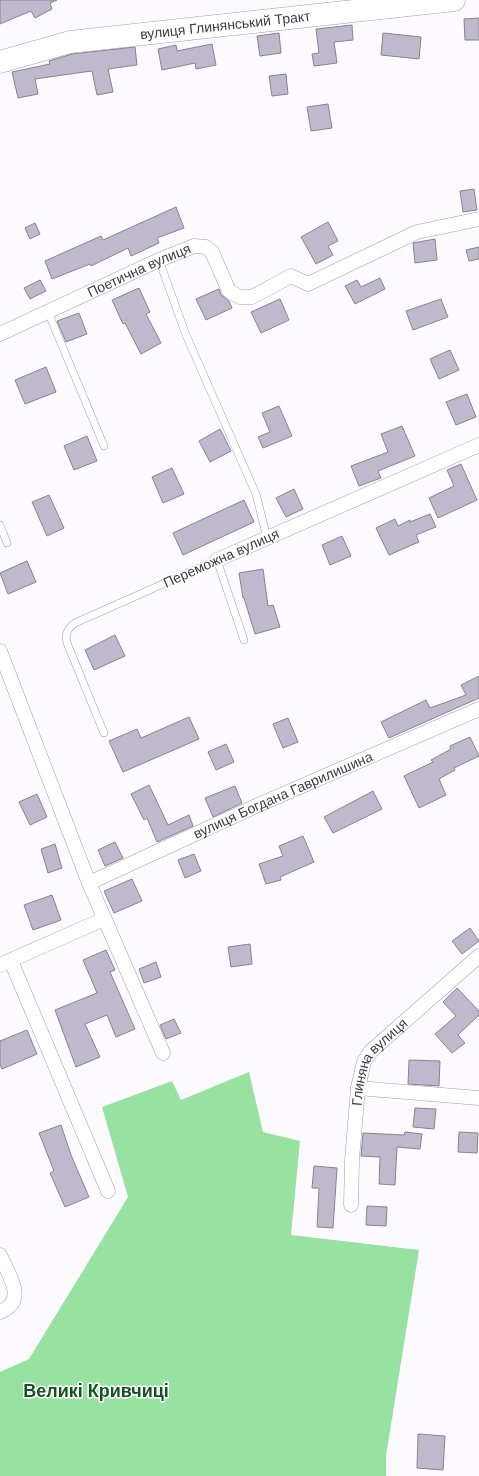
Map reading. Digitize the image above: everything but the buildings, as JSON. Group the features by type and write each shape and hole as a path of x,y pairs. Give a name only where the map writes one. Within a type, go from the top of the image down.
{"main road":[{"name":"вулиця Глинянський Тракт","path":"0,62 70,42 330,7 454,0"}],"street":[{"name":"Поетична вулиця","path":"0,334 158,260 194,246 206,247 212,252 229,291 240,297 252,297 291,276 308,284 417,232 479,219"},
{"name":"Переможна вулиця","path":"217,560 479,445"},
{"path":"0,651 89,884 163,1054"},
{"name":"вулиця Богдана Гаврилишина","path":"89,884 256,806 479,709"},
{"path":"104,919 5,963 108,1191"},
{"name":"Глиняна вулиця","path":"351,1205 352,1160 358,1088 364,1062 371,1051 479,956"},
{"path":"358,1088 479,1098"},
{"path":"0,1255 15,1294 14,1303 8,1309 0,1312"}],"lane":[{"path":"158,260 186,335 256,494 267,538"},
{"path":"48,312 104,446"},
{"path":"0,525 7,543"},
{"path":"217,560 244,640"},
{"name":"Переможна вулиця","path":"104,734 67,643 66,635 68,628 75,623 217,560"}],"green space":[{"path":"249,1072 263,1132 300,1141 291,1235 419,1250 386,1456 386,1476 0,1476 0,1372 29,1359 128,1197 102,1107 172,1081 181,1100"}],"district":[{"name":"Великі Кривчиці","path":"96,1391"}]}
